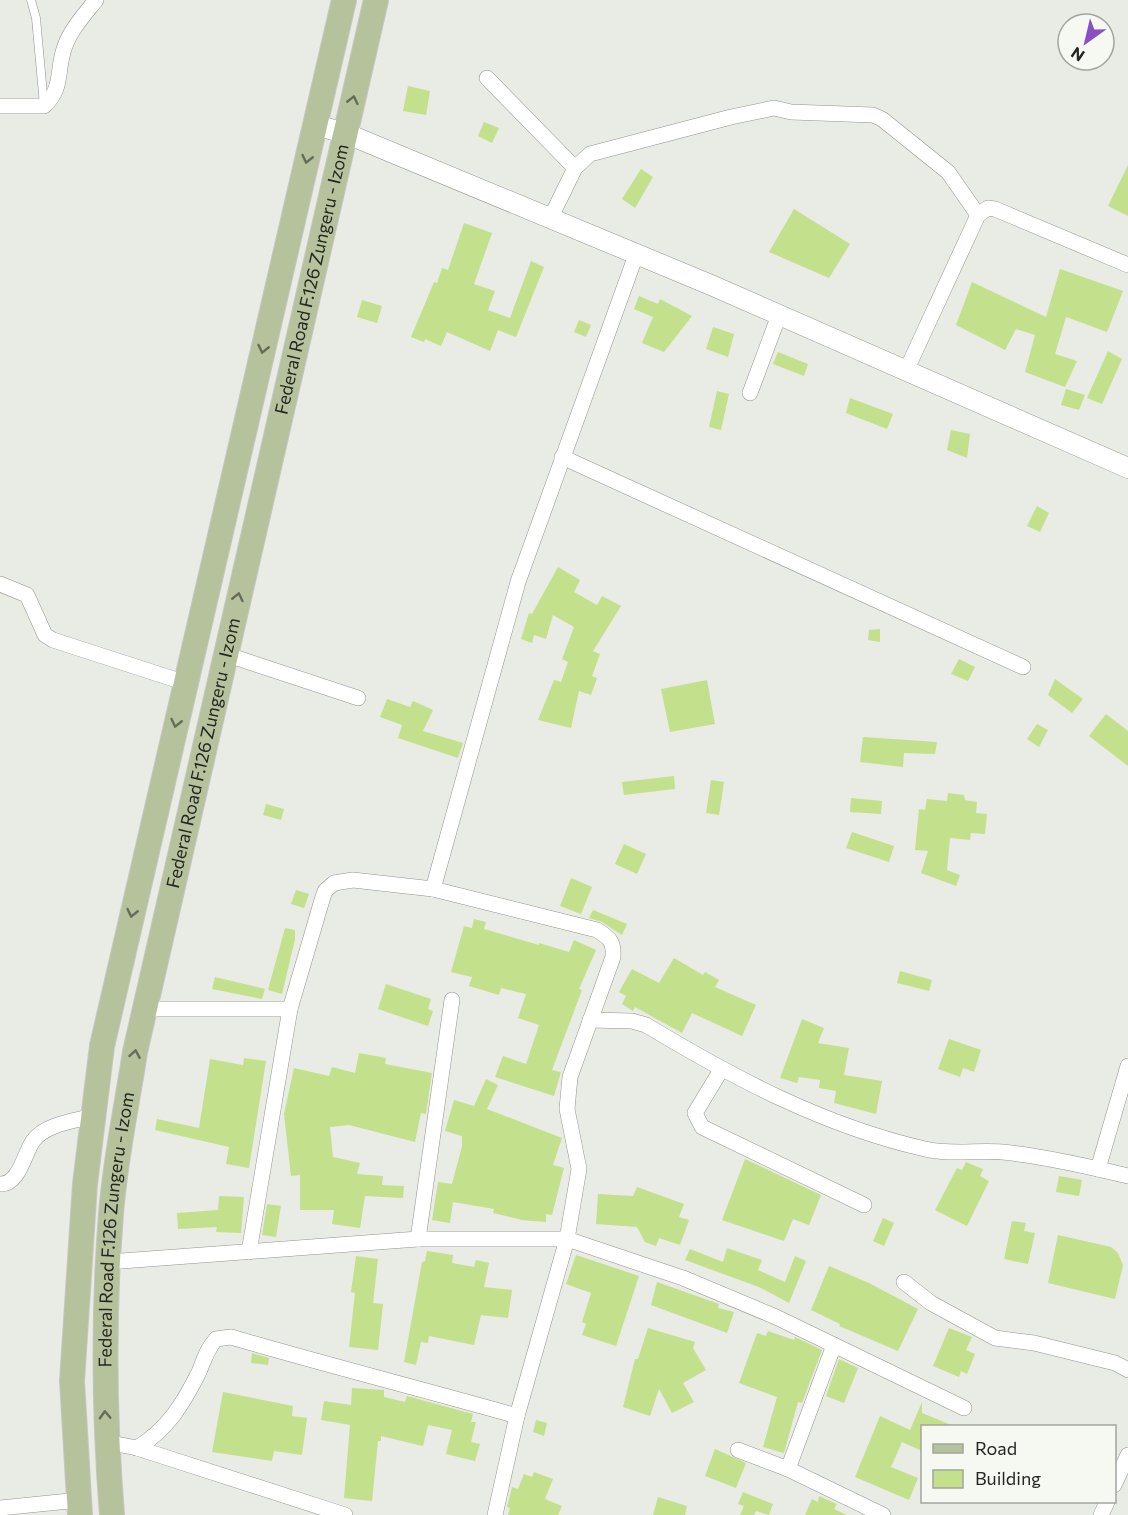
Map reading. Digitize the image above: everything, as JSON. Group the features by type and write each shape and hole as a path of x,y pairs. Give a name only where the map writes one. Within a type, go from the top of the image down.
{"main road":[{"name":"Federal Road F.126 Zungeru - Izom","path":"80,1508 72,1382 85,1184 102,1046 344,0"},
{"name":"Federal Road F.126 Zungeru - Izom","path":"112,1515 104,1387 108,1262 111,1213 135,1052 376,0"},
{"path":"148,844 180,852"}],"street":[{"path":"0,106 44,106 54,96 64,47 74,28 96,0"},
{"path":"487,78 575,168"},
{"path":"550,219 575,168 590,154 774,108 791,112 873,115 891,125 945,169 978,215"},
{"path":"315,125 345,133 779,315 1128,468"},
{"path":"906,371 978,215 988,208 1128,265"},
{"path":"433,889 518,582 636,255"},
{"path":"750,393 779,315"},
{"path":"562,457 1023,667"},
{"path":"0,584 27,595 45,635 53,640 186,683"},
{"path":"225,654 358,698"},
{"path":"249,1252 290,1009 322,900 326,891 334,883 353,880 433,889 597,930 608,937 613,945 613,957 570,1077 567,1094 579,1169 567,1239 517,1416 495,1515"},
{"path":"418,1239 452,1000"},
{"path":"144,1009 290,1009"},
{"path":"590,1020 632,1021 646,1025 721,1070 829,1120 927,1150 1004,1152 1128,1176"},
{"path":"1098,1169 1128,1066"},
{"path":"721,1070 695,1113 702,1127 864,1205"},
{"path":"0,1184 14,1178 34,1140 45,1130 93,1116"},
{"path":"108,1262 418,1239 567,1239 683,1278 834,1345 964,1408"},
{"path":"904,1282 931,1303 995,1338 1034,1343 1124,1363"},
{"path":"137,1448 157,1436 184,1404 209,1347 216,1339 231,1337 360,1375 429,1391 517,1416"},
{"path":"789,1469 834,1345"},
{"path":"106,1442 137,1448 345,1515"},
{"path":"738,1450 789,1469 883,1515"},
{"path":"1116,1481 1128,1455"},
{"path":"0,1508 80,1508"}],"lane":[{"path":"31,0 36,18 44,106"}],"building":[{"path":"408,86 430,91 426,115 403,111"},
{"path":"484,122 499,128 492,143 478,136"},
{"path":"1128,165 1128,216 1108,206"},
{"path":"641,169 653,177 635,208 622,199"},
{"path":"794,209 850,244 829,278 769,252"},
{"path":"464,223 492,233 474,284 495,291 488,310 510,318 531,261 544,267 516,337 498,330 490,351 447,332 441,346 425,339 424,342 411,337 434,282 437,283 442,268 448,270"},
{"path":"1060,269 1123,291 1107,332 1066,317 1055,354 1077,361 1065,387 1025,372 1035,335 1016,329 1005,350 956,325 972,282 1046,317"},
{"path":"639,296 658,304 660,299 692,316 664,352 642,343 653,317 634,309"},
{"path":"362,300 382,306 377,323 357,317"},
{"path":"579,320 591,325 586,337 574,332"},
{"path":"713,327 734,334 728,357 706,349"},
{"path":"1108,351 1122,359 1102,404 1087,398"},
{"path":"778,352 808,364 804,376 773,364"},
{"path":"1066,389 1085,395 1079,410 1061,405"},
{"path":"717,391 729,394 721,430 709,427"},
{"path":"850,398 893,414 887,429 846,413"},
{"path":"951,430 970,434 967,458 947,450"},
{"path":"1037,506 1049,513 1040,532 1027,526"},
{"path":"558,567 580,580 574,592 597,605 602,596 621,606 593,651 600,654 592,676 597,678 591,695 579,691 571,728 538,720 554,680 561,682 568,662 562,659 574,627 553,615 546,639 534,635 532,643 521,639 529,613 532,614"},
{"path":"880,629 880,642 868,640 869,630"},
{"path":"959,659 975,667 968,681 951,674"},
{"path":"1055,679 1083,699 1072,713 1048,695"},
{"path":"707,680 715,724 670,732 661,689"},
{"path":"387,699 410,707 413,701 433,710 423,731 463,743 458,758 398,738 402,725 380,717"},
{"path":"1106,714 1128,731 1128,766 1089,736"},
{"path":"1037,724 1048,730 1039,747 1027,739"},
{"path":"863,737 937,742 935,754 904,753 903,767 860,762"},
{"path":"674,776 675,789 624,795 622,782"},
{"path":"711,780 724,782 719,815 706,813"},
{"path":"948,793 964,795 965,800 977,802 976,813 987,814 985,834 971,833 970,840 950,838 947,870 960,875 956,886 921,873 928,851 915,850 919,809 925,810 927,799 947,801"},
{"path":"851,798 882,801 881,814 850,812"},
{"path":"266,804 284,809 281,820 263,815"},
{"path":"852,832 894,846 889,862 846,848"},
{"path":"624,844 646,854 637,874 615,864"},
{"path":"571,878 592,887 581,914 560,906"},
{"path":"296,890 309,894 304,908 291,904"},
{"path":"593,910 627,924 622,935 602,922 589,918"},
{"path":"474,919 486,922 484,929 539,945 539,943 569,952 574,940 596,950 579,989 582,990 552,1070 561,1072 554,1096 495,1077 503,1056 526,1064 539,1025 518,1018 526,994 501,988 499,995 469,986 472,977 451,972 464,926 472,928"},
{"path":"285,928 295,930 295,939 282,994 268,990"},
{"path":"674,958 703,975 705,972 719,980 715,987 756,1005 742,1036 692,1013 682,1033 635,1007 633,1011 622,1004 626,996 619,992 632,969 659,983"},
{"path":"900,971 932,980 929,991 897,983"},
{"path":"215,977 265,989 262,999 212,989"},
{"path":"386,984 431,999 428,1009 433,1011 428,1026 378,1009"},
{"path":"802,1019 824,1028 818,1043 849,1048 844,1075 882,1081 876,1114 834,1103 836,1091 819,1088 820,1080 799,1077 797,1083 780,1078"},
{"path":"949,1039 981,1050 974,1072 963,1068 960,1077 938,1069"},
{"path":"359,1053 386,1058 385,1064 432,1073 426,1114 421,1113 415,1142 349,1125 330,1127 333,1157 360,1163 357,1174 383,1176 382,1185 404,1186 403,1198 365,1196 360,1228 332,1224 334,1210 300,1210 300,1175 291,1176 284,1114 294,1068 329,1076 332,1067 355,1073"},
{"path":"244,1058 266,1061 249,1168 226,1164 229,1147 155,1130 157,1119 199,1128 210,1059 243,1065"},
{"path":"486,1079 498,1085 487,1109 562,1138 553,1165 564,1168 552,1215 546,1214 546,1222 522,1220 493,1213 494,1209 453,1202 450,1223 432,1220 438,1182 452,1184 462,1146 462,1136 445,1131 454,1100 474,1106"},
{"path":"745,1159 821,1195 809,1225 793,1219 784,1241 722,1220"},
{"path":"966,1162 983,1169 980,1176 989,1181 967,1226 935,1210 957,1168 962,1170"},
{"path":"1059,1176 1082,1180 1079,1196 1056,1192"},
{"path":"637,1187 684,1204 679,1217 689,1220 680,1245 659,1238 656,1246 645,1242 637,1227 596,1224 598,1194 633,1196"},
{"path":"219,1196 244,1197 241,1233 216,1232 217,1227 178,1229 177,1213 218,1210"},
{"path":"267,1204 281,1206 276,1237 262,1235"},
{"path":"883,1218 894,1223 884,1246 873,1241"},
{"path":"1012,1221 1026,1223 1024,1231 1035,1233 1028,1264 1004,1259"},
{"path":"1058,1235 1111,1247 1118,1253 1123,1265 1115,1299 1048,1283"},
{"path":"727,1248 762,1260 758,1270 785,1282 795,1256 806,1261 789,1303 759,1287 685,1260 690,1249 723,1262"},
{"path":"427,1251 453,1255 452,1263 474,1267 476,1260 489,1263 484,1287 512,1290 508,1318 481,1315 474,1345 429,1336 428,1343 421,1342 416,1365 404,1362 422,1262 425,1261"},
{"path":"576,1255 639,1276 616,1346 582,1335 586,1324 582,1322 591,1293 566,1284"},
{"path":"356,1256 378,1259 373,1303 383,1304 378,1350 349,1347 355,1293 351,1292"},
{"path":"829,1266 869,1283 918,1309 898,1351 839,1326 840,1324 811,1310"},
{"path":"657,1282 719,1304 718,1308 734,1312 727,1333 651,1305"},
{"path":"648,1328 695,1342 693,1348 706,1370 683,1383 694,1402 672,1413 659,1389 650,1416 623,1407 635,1359 638,1359"},
{"path":"949,1328 972,1337 966,1350 975,1354 967,1374 961,1371 959,1377 933,1366"},
{"path":"768,1331 794,1340 795,1337 822,1350 802,1403 798,1402 784,1453 763,1447 777,1397 739,1383 757,1333 766,1336"},
{"path":"252,1353 269,1358 268,1365 251,1363"},
{"path":"839,1359 858,1368 844,1403 826,1396"},
{"path":"352,1388 384,1390 384,1397 405,1402 407,1396 473,1414 471,1422 476,1422 471,1442 480,1444 475,1461 446,1454 452,1430 428,1425 423,1446 381,1436 381,1441 378,1441 372,1501 344,1498 350,1425 321,1420 324,1401 351,1405"},
{"path":"223,1392 293,1406 292,1416 307,1418 302,1455 274,1451 272,1461 212,1452"},
{"path":"922,1402 922,1413 952,1425 921,1425 921,1451 902,1442 891,1467 918,1478 909,1500 855,1477 880,1416 910,1430"},
{"path":"536,1420 547,1423 544,1436 533,1432"},
{"path":"715,1449 746,1463 736,1488 705,1476"},
{"path":"534,1472 553,1479 545,1499 562,1506 558,1515 508,1515 510,1508 507,1507 512,1487 518,1489 524,1474 532,1477"},
{"path":"743,1492 773,1504 769,1515 756,1511 754,1515 740,1515 744,1506 738,1504"},
{"path":"819,1496 837,1504 834,1509 847,1515 805,1515 812,1499 818,1502"},
{"path":"658,1497 687,1506 685,1515 653,1515"}]}
